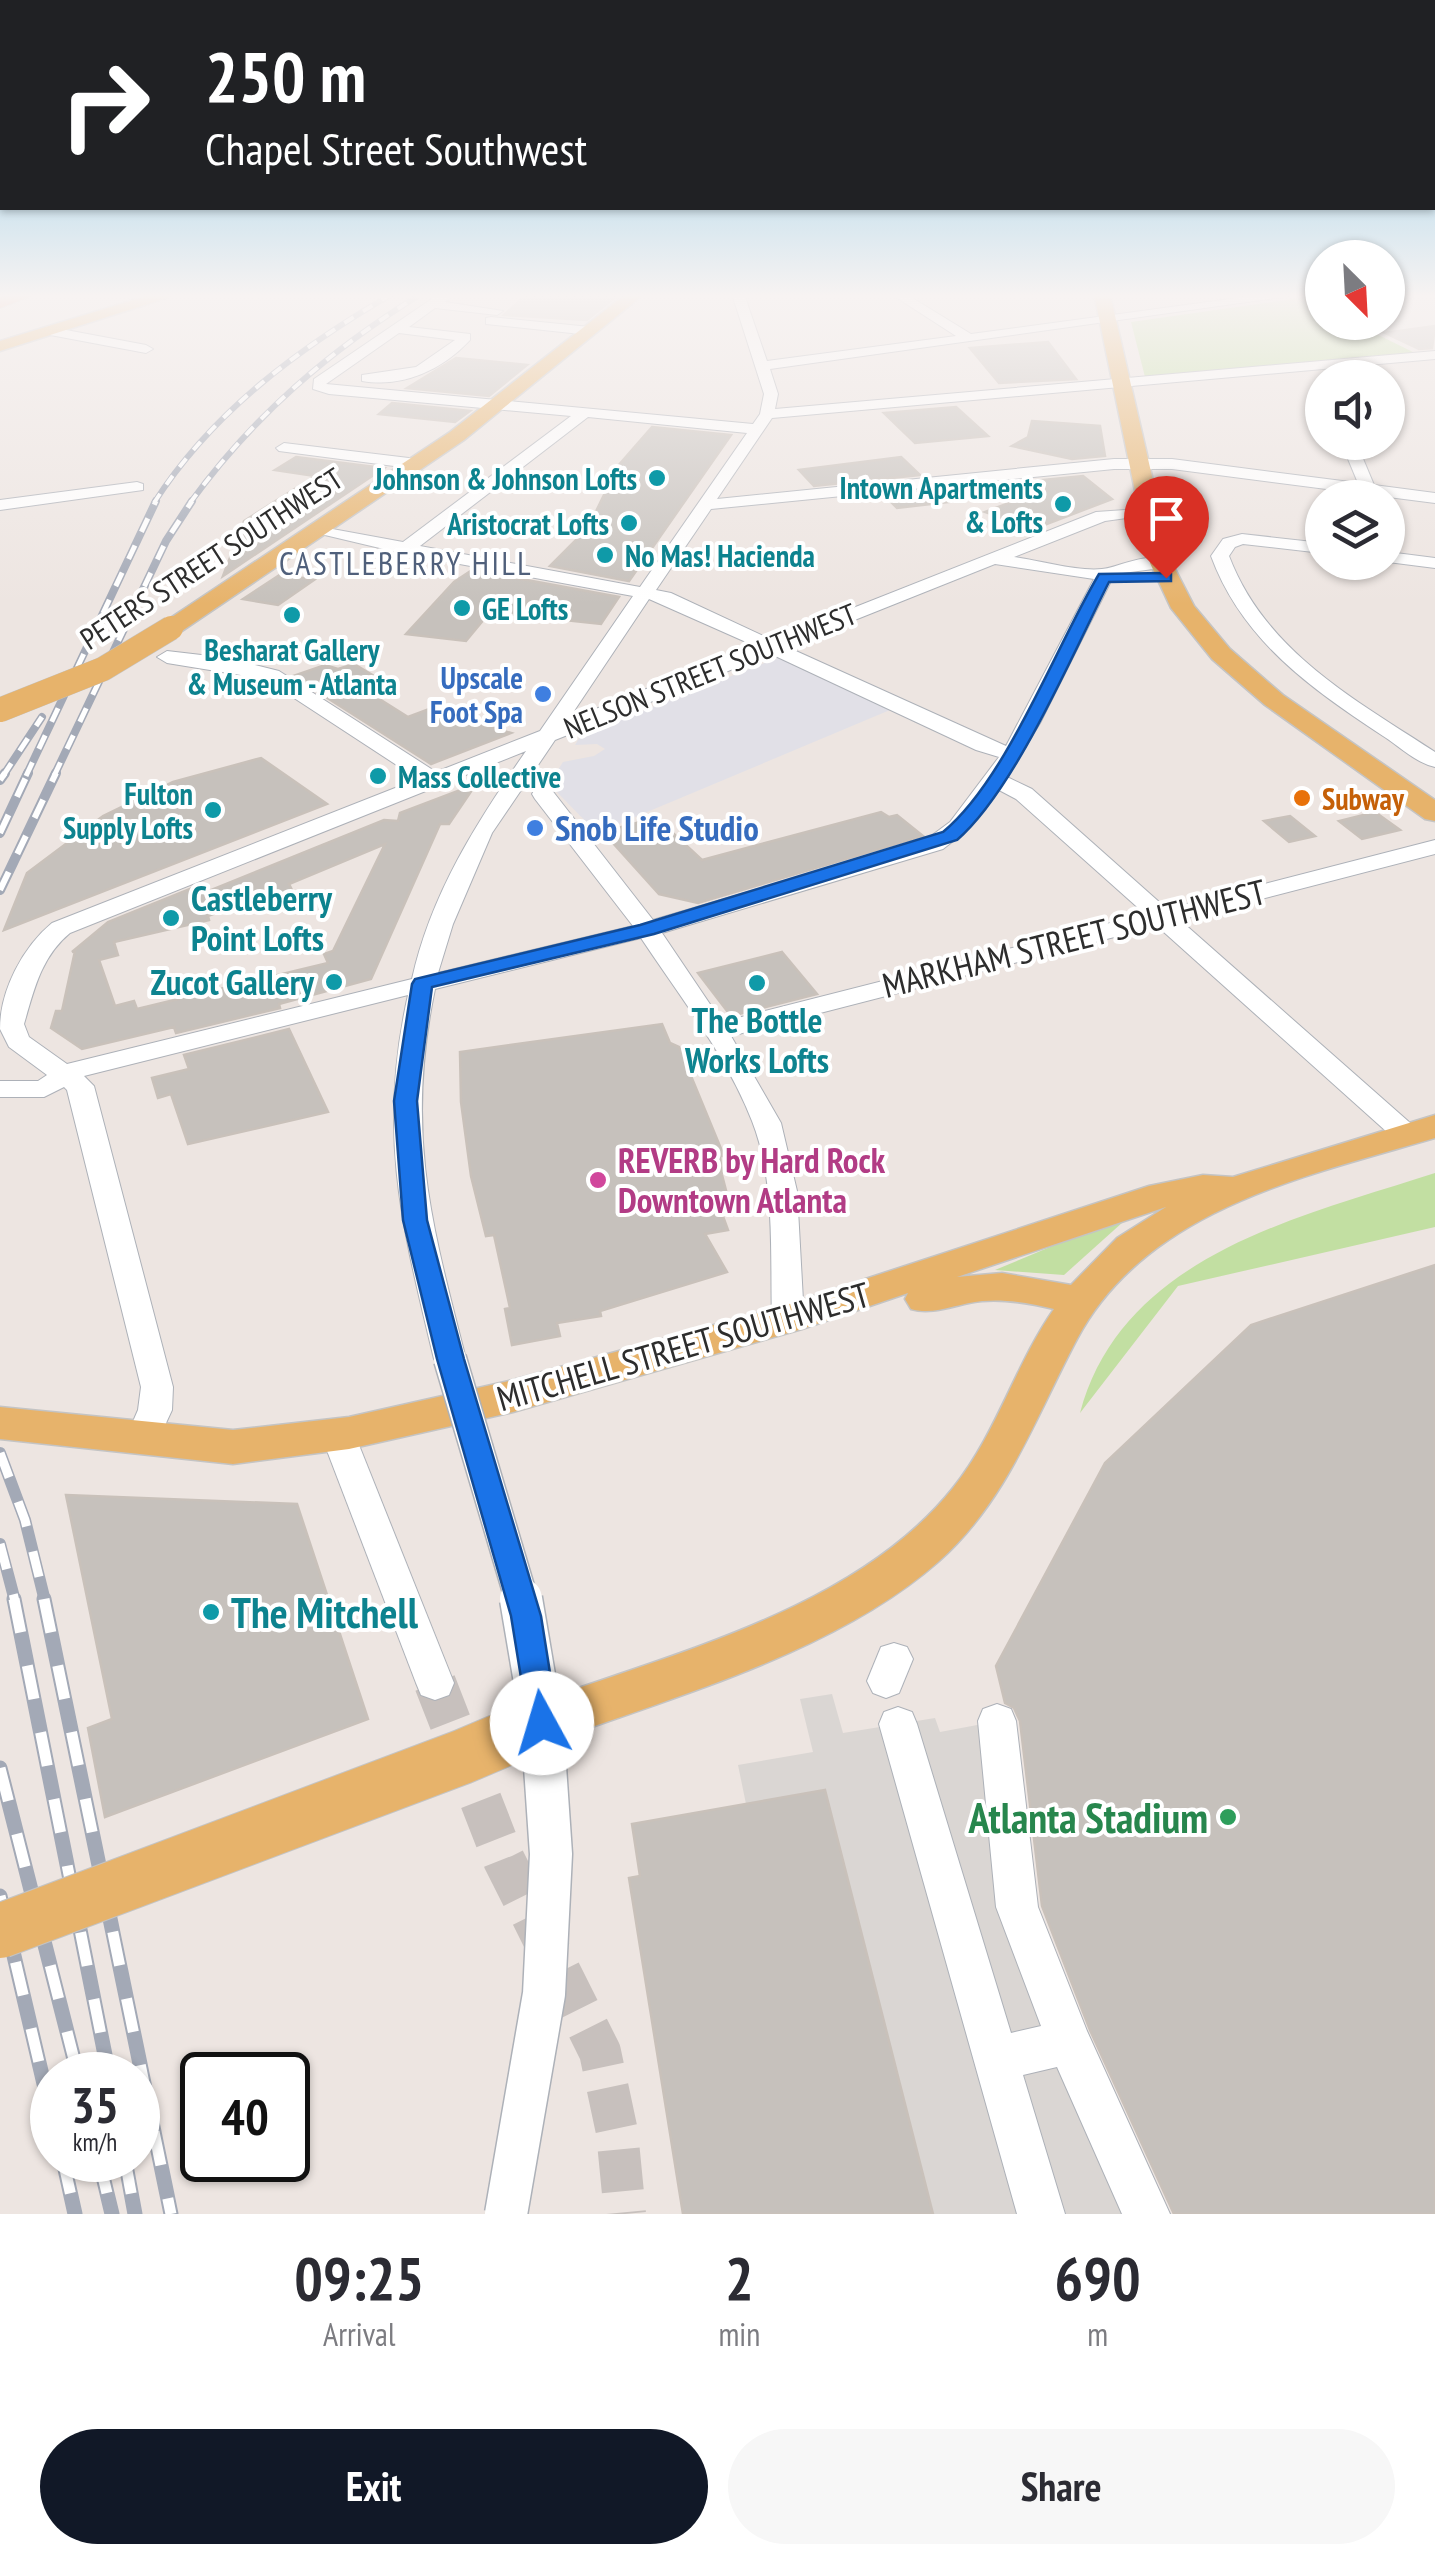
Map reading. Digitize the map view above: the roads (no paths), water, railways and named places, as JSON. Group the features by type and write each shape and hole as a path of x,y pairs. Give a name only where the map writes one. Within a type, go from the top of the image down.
{"main road":[{"name":"PETERS STREET SOUTHWEST","path":"0,710 103,669 171,628 417,464 507,397"},
{"path":"1125,397 1164,570 1184,608 1221,654 1274,700 1435,813"},
{"path":"0,1931 768,1637 882,1578 921,1548 988,1476 1034,1390 1060,1330 1078,1302 1128,1247 1236,1189 1421,1131"},
{"name":"MITCHELL STREET SOUTHWEST","path":"0,1423 233,1448 338,1435 514,1396 788,1319 1162,1194 1204,1186 1236,1189"},
{"path":"788,1319 840,1324 965,1287 991,1284 1034,1287 1078,1302"}],"street":[{"path":"401,397 754,428"},
{"path":"506,2214 544,1994 551,1854 542,1723 526,1616 450,1359 415,1220 405,1101 422,984 460,873 544,736 767,414 770,397"},
{"path":"767,414 964,397"},
{"path":"405,548 587,411"},
{"path":"284,448 417,464"},
{"path":"703,504 725,505 1139,464 1172,464 1305,481"},
{"path":"0,505 136,487"},
{"path":"1405,494 1435,498"},
{"name":"NELSON STREET SOUTHWEST","path":"67,1073 18,1041 11,1024 34,952 61,928 992,558 1102,516 1149,510"},
{"path":"316,531 684,603 982,746 1012,754"},
{"path":"1305,546 1242,539 1228,543 1220,556 1226,582 1241,610 1267,638 1338,695 1435,761"},
{"path":"992,558 1104,577 1164,570"},
{"path":"1405,559 1435,563"},
{"path":"0,1089 44,1089 67,1073 646,930 935,844 958,830 996,780 1104,577"},
{"path":"167,657 227,664 272,675 434,780"},
{"path":"996,780 1020,790 1160,915 1421,1131"},
{"path":"543,794 613,878 750,1086 775,1152 782,1191 788,1319"},
{"name":"MARKHAM STREET SOUTHWEST","path":"715,1032 1435,847"},
{"path":"67,1073 80,1086 157,1387 155,1410 142,1440"},
{"path":"338,1435 435,1683"},
{"path":"998,1721 1018,1906 1070,2042 1146,2214"},
{"path":"898,1724 1041,2214"},
{"path":"997,2059 1070,2042"}],"tunnel":[{"path":"435,1683 504,1860 600,2052 617,2132 625,2214"}],"railway":[{"path":"154,503 203,440 246,397"},
{"path":"190,503 214,471 284,397"},
{"path":"26,776 156,501"},
{"path":"54,776 166,541 192,501"},
{"path":"5,773 42,717"},
{"path":"0,780 5,773"},
{"path":"0,833 28,773"},
{"path":"0,890 56,773"},
{"path":"0,1453 25,1520 45,1601"},
{"path":"0,1544 15,1601"},
{"path":"14,1599 104,2052"},
{"path":"44,1599 171,2214"},
{"path":"0,1768 72,2052"},
{"path":"0,1896 37,2052"},
{"path":"68,2182 75,2214"},
{"path":"104,2182 112,2214"},
{"path":"129,2182 135,2214"}],"place":[{"name":"Johnson & Johnson Lofts","path":"657,478"},
{"name":"Intown Apartments & Lofts","path":"1063,504"},
{"name":"Aristocrat Lofts","path":"629,523"},
{"name":"No Mas! Hacienda","path":"605,555"},
{"name":"GE Lofts","path":"462,608"},
{"name":"Besharat Gallery & Museum - Atlanta","path":"292,615"},
{"name":"Upscale Foot Spa","path":"543,694"},
{"name":"Mass Collective","path":"378,776"},
{"name":"Subway","path":"1302,798"},
{"name":"Fulton Supply Lofts","path":"213,810"},
{"name":"Snob Life Studio","path":"535,828"},
{"name":"Castleberry Point Lofts","path":"171,918"},
{"name":"Zucot Gallery","path":"334,982"},
{"name":"The Bottle Works Lofts","path":"757,983"},
{"name":"REVERB by Hard Rock Downtown Atlanta","path":"598,1180"},
{"name":"The Mitchell","path":"211,1612"},
{"name":"Atlanta Stadium","path":"1228,1817"}],"district":[{"name":"CASTLEBERRY HILL","path":"406,563"}]}
